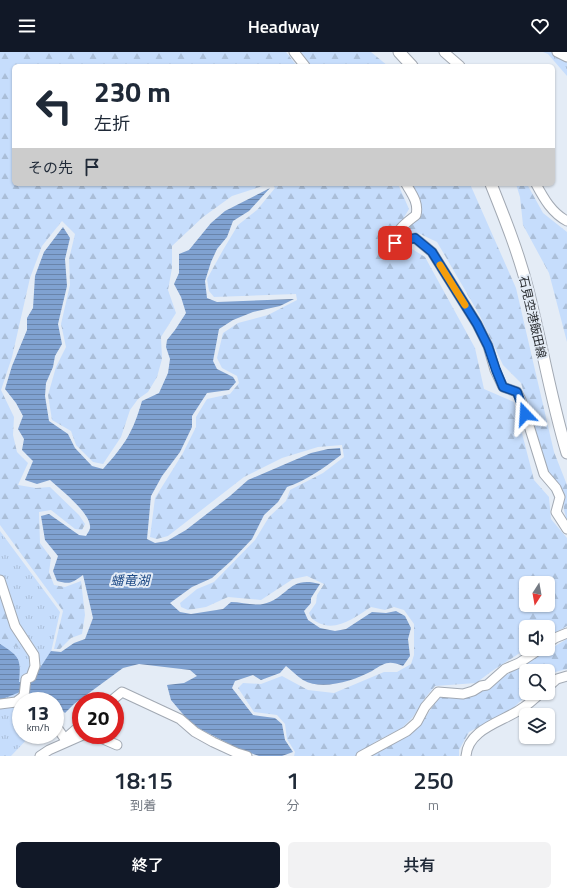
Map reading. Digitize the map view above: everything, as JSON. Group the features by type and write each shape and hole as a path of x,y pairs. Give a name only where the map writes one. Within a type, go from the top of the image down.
{"main road":[{"path":"399,52 410,64"},
{"name":"石見空港飯田線","path":"492,186 510,231 528,290 555,414 567,454"}],"street":[{"path":"294,52 303,64"},
{"path":"444,52 458,64"},
{"path":"557,52 567,57"},
{"path":"407,186 418,208 416,215 401,226 395,238 395,243 415,238 432,252 477,324 488,346 503,387 517,392 521,400 544,474 556,488 560,497 556,512 567,529"},
{"path":"537,186 547,203 557,215 567,221"},
{"path":"0,580 15,626 34,655 35,666 32,677 26,679 25,692"},
{"path":"555,638 567,633"},
{"path":"361,756 407,731 417,722 425,707 438,692 463,694 473,691 487,684 505,669 519,663 530,656"},
{"path":"555,680 557,678 567,676"},
{"path":"124,693 180,719 195,732 213,742 247,756"},
{"path":"466,756 470,742 476,735 521,709 532,700"},
{"path":"0,704 12,702"},
{"path":"65,741 72,734"},
{"path":"40,756 65,741 72,739"}],"green space":[{"path":"0,52 286,52 295,64 12,64 12,186 263,186 232,196 203,217 172,246 172,268 168,290 176,313 161,337 162,359 157,377 148,392 138,399 130,410 121,437 103,464 93,462 76,445 71,431 52,420 48,395 56,367 66,347 61,324 70,285 69,259 75,234 62,221 42,246 30,278 12,357 1,390 14,417 13,435 17,452 28,463 18,485 36,488 50,487 79,515 85,524 82,530 75,529 51,510 39,512 40,543 51,558 49,572 54,585 65,587 81,581 85,615 82,634 71,638 60,649 54,649 63,611 0,525"},
{"path":"301,52 371,52 386,64 310,64"},
{"path":"543,52 567,52 567,76 548,54"},
{"path":"274,186 399,186 409,209 387,246 392,249 409,247 425,257 475,348 484,389 514,402 534,480 549,497 551,519 567,538 567,626 555,633 555,620 519,620 519,654 476,683 435,686 425,698 413,717 402,728 375,742 356,756 294,756 295,752 287,739 285,724 277,715 254,712 238,688 243,683 261,684 282,676 308,690 334,693 384,672 397,672 411,664 414,655 414,624 404,610 394,607 385,610 371,607 352,619 338,625 324,625 313,619 309,613 316,603 317,595 324,584 307,576 293,579 261,600 228,597 206,607 188,610 181,607 180,603 197,589 214,582 255,540 269,517 286,501 290,490 323,473 344,457 342,445 318,447 282,458 244,477 168,536 157,539 150,537 155,498 183,453 196,427 196,417 207,399 230,394 239,383 237,376 222,368 217,358 223,333 238,323 268,315 297,300 296,294 214,297 209,291 207,279 238,225 257,210 275,188"},
{"path":"414,186 471,186 516,288 554,452 567,485 567,521 564,510 562,488 548,473 521,383 503,365 479,314 437,242 418,233 399,238 405,229 420,218 421,203"},
{"path":"517,186 528,186 543,213 567,232 567,342 549,273 523,225 520,197"},
{"path":"0,531 60,612 42,692 12,692 12,744 22,744 11,756 0,756"},
{"path":"0,591 8,622 21,643 20,648 11,645 1,638"},
{"path":"567,639 567,669 555,672 555,664 525,664 538,656 555,656 555,646"},
{"path":"519,667 519,700 522,700 510,711 469,732 459,750 459,756 371,756 421,724 439,697 465,698"}],"water":[{"name":"蟠竜湖","path":"270,188 249,211 233,221 227,237 217,249 211,262 205,281 207,298 217,302 294,299 280,306 253,312 233,320 219,329 213,361 217,369 233,377 236,382 229,390 207,393 192,416 192,427 180,452 162,476 151,496 147,539 155,543 167,541 186,530 248,480 311,453 340,448 341,455 322,469 287,487 278,502 264,515 252,539 231,561 212,578 192,587 170,603 180,612 191,614 223,609 231,602 256,605 263,604 272,601 289,588 301,582 309,582 320,584 311,598 311,603 304,611 308,620 320,628 335,631 346,629 372,612 386,613 396,611 405,616 411,628 408,639 410,656 403,666 394,663 387,663 356,678 328,685 319,685 303,680 286,666 280,673 261,680 253,675 235,681 232,688 253,715 275,718 282,724 285,740 293,752 282,756 259,756 237,748 200,729 187,719 171,700 167,685 184,683 197,676 190,670 139,664 123,668 90,692 72,692 72,706 65,713 64,692 12,692 12,695 0,700 0,644 12,652 18,659 20,668 19,682 31,682 51,651 61,652 74,643 85,639 93,618 83,575 72,582 66,583 57,581 53,571 58,556 45,540 41,516 49,514 79,535 86,536 90,529 89,522 81,509 68,495 50,480 37,484 25,480 33,461 22,450 24,439 18,429 23,416 16,403 5,389 12,366 27,330 27,318 33,308 35,276 44,252 63,227 70,238 65,259 67,286 58,324 62,344 55,356 53,367 46,383 45,396 49,421 68,434 75,448 92,466 103,469 123,445 132,430 142,401 159,393 168,373 170,359 166,347 167,340 186,313 181,297 174,284 179,273 179,254 189,250 211,223 225,211"}],"slow traffic":[{"path":"440,265 465,305"}],"route":[{"path":"395,243 415,238 432,252 477,324 488,346 503,387 517,392 525,414"}]}
